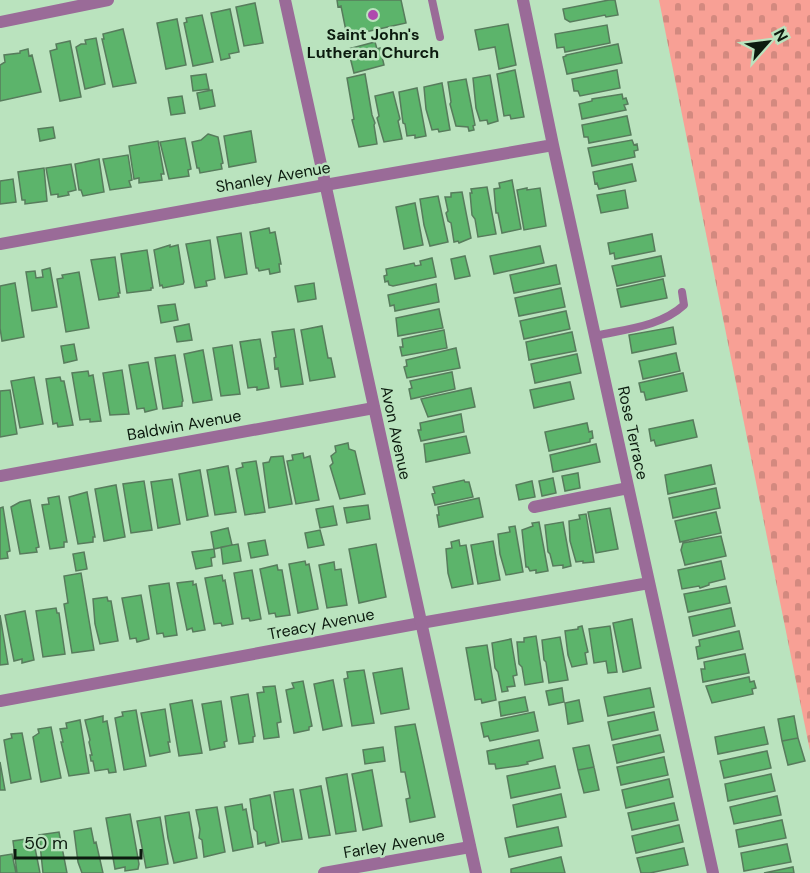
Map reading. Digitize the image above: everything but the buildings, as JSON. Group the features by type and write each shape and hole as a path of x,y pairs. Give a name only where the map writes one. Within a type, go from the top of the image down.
{"street":[{"path":"0,22 108,0"},
{"name":"Avon Avenue","path":"285,0 476,873"},
{"name":"Rose Terrace","path":"524,0 553,145 713,873"},
{"name":"Shanley Avenue","path":"0,244 553,145"},
{"name":"Baldwin Avenue","path":"0,476 374,408"},
{"path":"534,507 628,488"},
{"name":"Treacy Avenue","path":"0,701 421,622 649,583"},
{"name":"Farley Avenue","path":"324,873 470,847"}],"lane":[{"path":"432,0 440,37"},
{"path":"595,336 659,321 674,314 684,305 682,292"}],"green space":[{"path":"659,0 810,0 810,751"}],"place":[{"name":"Saint John's Lutheran Church","path":"373,15"}]}
